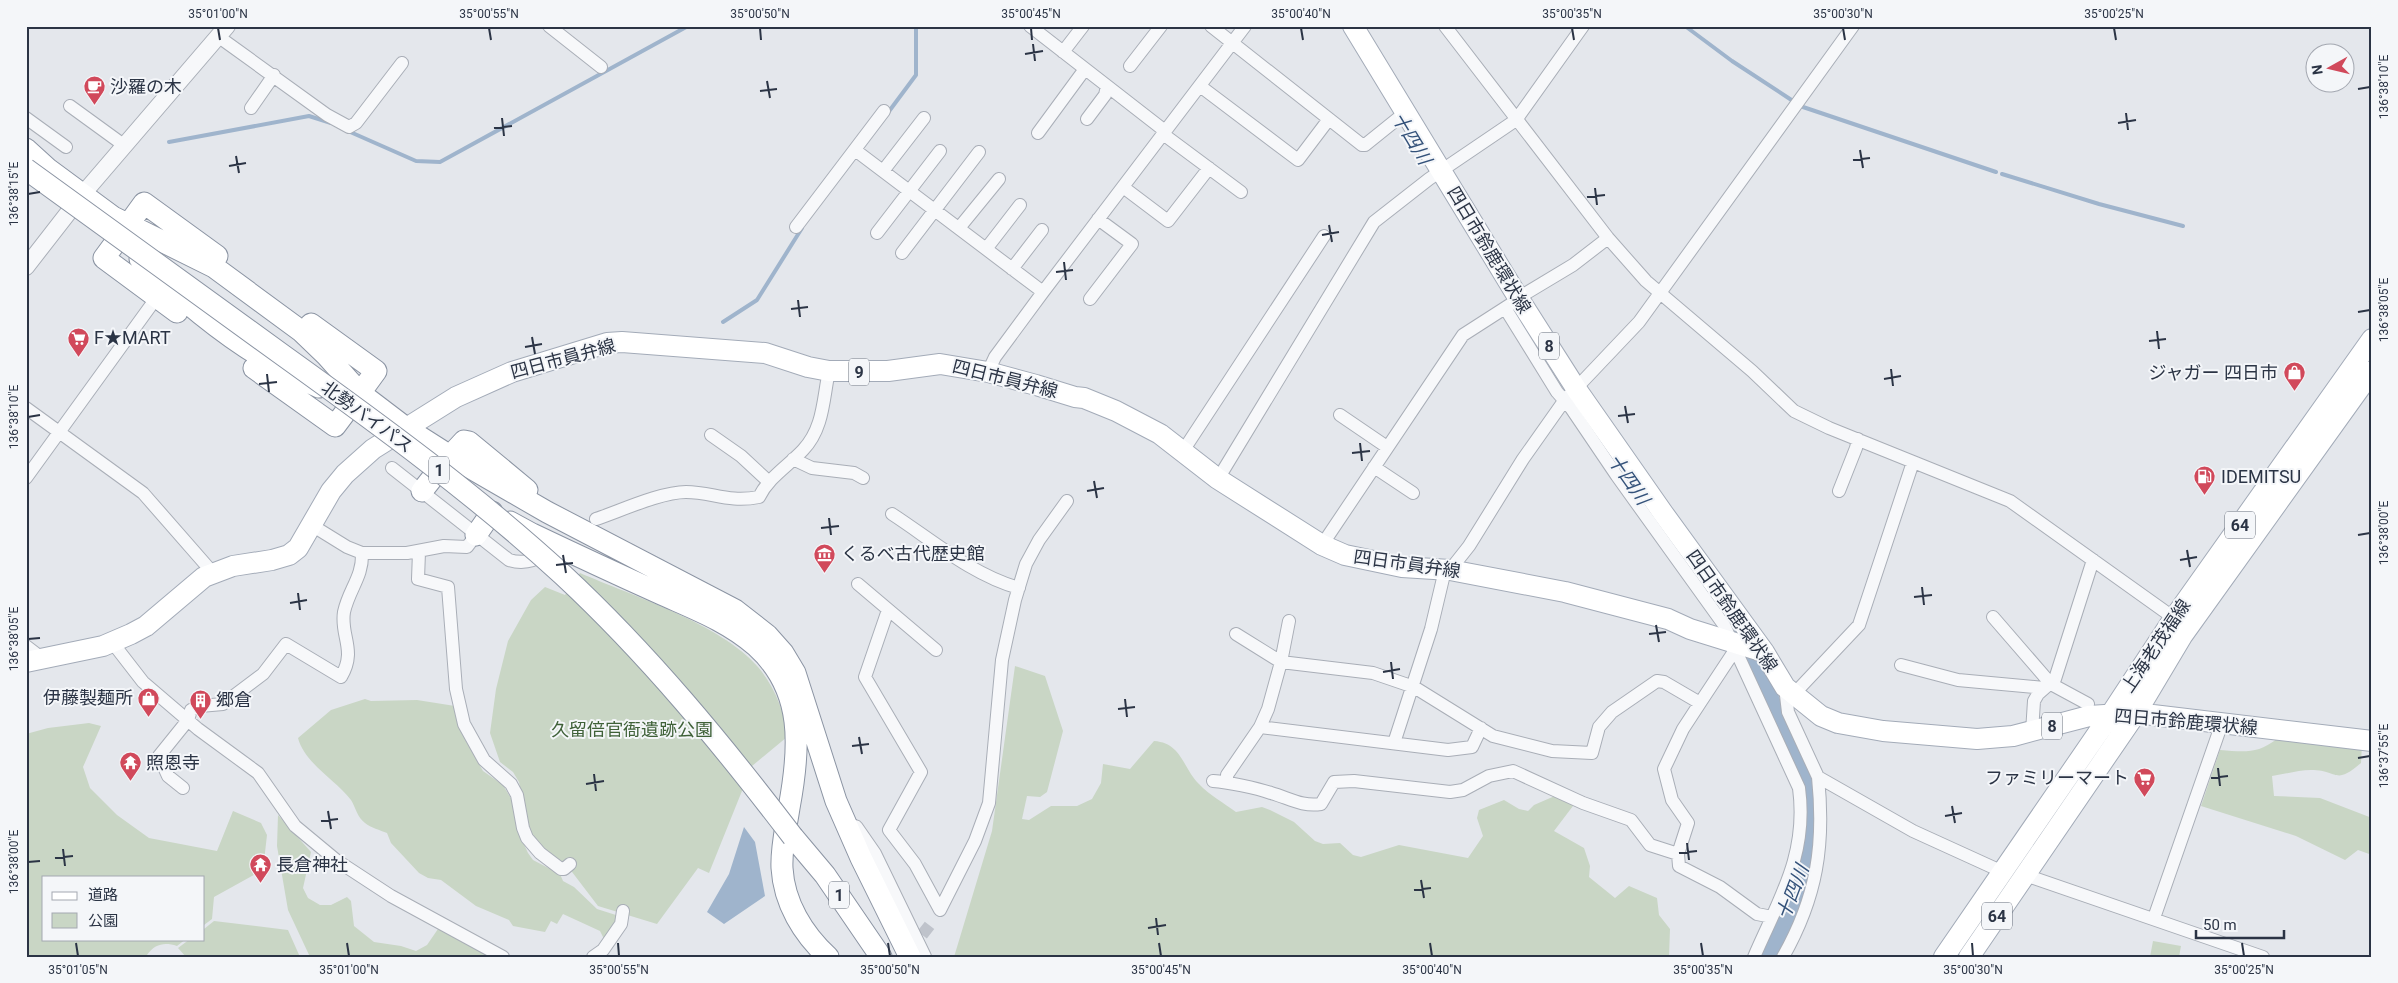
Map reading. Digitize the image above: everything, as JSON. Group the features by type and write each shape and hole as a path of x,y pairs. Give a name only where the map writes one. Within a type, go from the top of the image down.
{"highway":[{"path":"26,149 78,201 123,232 194,256 254,290 315,343 367,410 401,431 444,464 492,512 532,534 717,620 756,646 771,663 790,699 798,738 794,782 782,846 782,871 791,906 799,923 810,939 828,957"},
{"name":"1","path":"26,171 78,201"},
{"name":"北勢バイパス","path":"26,171 431,464 548,563 624,635 680,695 727,750 829,888 870,957"},
{"path":"123,232 104,258 157,297 220,336 282,370 356,398"},
{"path":"123,232 167,287 220,336 335,426 356,398"},
{"path":"220,336 254,290"},
{"path":"422,491 444,464"},
{"path":"444,464 547,512 735,610 767,635 783,653 795,673 836,801 861,858 910,957"},
{"path":"476,535 492,512"},
{"path":"532,534 538,531 547,512"},
{"name":"北勢バイパス","path":"793,837 825,875 881,957"}],"main road":[{"name":"四日市鈴鹿環状線","path":"1353,26 1401,115 1570,396 1692,568 1745,647 1789,691 1821,716 1838,723 1883,731 1977,739 2013,736 2089,716 2136,713 2372,741"},
{"name":"上海老茂福線","path":"1944,957 2112,714 2174,618 2372,339"},
{"name":"四日市員弁線","path":"35,661 112,642 146,626 204,577 213,573 233,566 272,560 289,555 298,548 313,526 331,491 345,474 373,449 456,397 512,372 607,343 765,353 808,367 829,370 888,371 940,364 988,372 1098,404 1160,434 1218,479 1322,545 1344,555 1402,567 1447,570 1613,604 1668,619 1745,647"},
{"name":"上海老茂福線","path":"1969,957 2136,713 2182,636 2372,371"}],"street":[{"path":"549,26 601,67"},
{"path":"1030,26 1241,192"},
{"path":"1063,52 1083,26"},
{"path":"1130,66 1161,26"},
{"path":"1211,26 1231,44 1365,145 1401,115"},
{"path":"988,372 995,357 1043,292 1244,26"},
{"path":"1445,26 1608,238 1660,294 1752,371 1794,411 1810,420 2010,501 2174,618"},
{"path":"1218,479 1367,232 1379,218 1437,174 1516,120 1583,26"},
{"path":"1394,743 1414,687 1447,570 1469,546 1523,459 1570,396 1639,322 1660,294 1853,26"},
{"path":"26,266 78,201 223,31 274,75 327,115 349,127 356,123 402,63"},
{"path":"1038,133 1085,69"},
{"path":"252,108 274,75"},
{"path":"1087,119 1105,95 1107,86"},
{"path":"1200,86 1298,160 1329,119"},
{"path":"70,106 125,146"},
{"path":"796,227 858,152 884,111"},
{"path":"26,118 66,147"},
{"path":"883,172 924,118"},
{"path":"877,234 940,151"},
{"path":"858,152 1043,292"},
{"path":"902,253 979,152"},
{"path":"1123,187 1168,221 1209,168"},
{"path":"959,228 999,179"},
{"path":"986,249 1020,205"},
{"path":"1090,299 1132,244 1098,219"},
{"path":"1012,269 1042,230"},
{"path":"1183,451 1324,236"},
{"path":"1322,545 1463,335 1573,265 1608,238"},
{"path":"26,478 157,297"},
{"path":"596,519 672,494 686,492 742,500 759,497 768,481 805,449 812,437 823,407 829,370"},
{"path":"26,408 143,493 213,573"},
{"path":"1340,415 1387,447"},
{"path":"712,435 741,456 768,481"},
{"path":"1839,491 1858,439"},
{"path":"793,459 812,468 854,473 863,478"},
{"path":"1783,957 1805,913 1817,872 1821,819 1818,777 1788,712 1789,691 1859,626 1913,462"},
{"path":"1374,467 1413,493"},
{"path":"392,468 508,560 516,562 530,561 547,552"},
{"path":"888,610 866,677 921,772 889,830 915,864 936,915 975,841 989,803 1002,660 1019,588 1031,555 1067,500"},
{"path":"892,514 983,574 1005,585 1019,588"},
{"path":"313,526 347,547 362,553 419,552 444,546 467,547 476,535"},
{"path":"419,552 418,579 448,586 456,689 460,712 467,732 484,760 511,784 517,795 523,828 527,838 540,853 561,869 570,864"},
{"path":"183,788 168,776 159,756 188,720 191,710 200,706 223,704 264,674 286,644 341,677 349,652 344,615 349,596 360,574 362,553"},
{"path":"2032,732 2032,708 2038,694 2055,680 2093,560"},
{"path":"1692,568 1724,625 1745,647 1799,788 1800,815 1796,862 1789,882 1754,957"},
{"path":"858,584 936,650"},
{"path":"1993,617 2048,686"},
{"path":"1227,782 1227,775 1260,727 1268,709 1281,662 1289,620"},
{"path":"1236,634 1281,662 1373,672 1414,687 1493,736 1552,751 1592,753 1600,727 1607,717 1624,703 1657,682 1664,682 1700,703"},
{"path":"112,642 143,682 188,720 258,773 295,826 336,860 391,896 503,957"},
{"path":"26,646 35,661"},
{"path":"1745,647 1700,703 1683,729 1664,769 1672,800 1688,823 1678,854 1679,866 1720,887 1757,914 1772,917"},
{"path":"1901,665 1958,680 2048,686 2088,704"},
{"path":"2154,918 2222,723"},
{"path":"1260,727 1448,750 1472,747 1481,728"},
{"path":"1212,782 1227,782 1233,786 1269,792 1307,806 1321,804 1334,782 1354,781 1450,792 1463,790 1489,776 1513,771 1583,803 1631,820 1650,845 1678,854"},
{"path":"1818,777 1913,831 2003,872"},
{"path":"836,801 873,854 923,957"},
{"path":"2025,876 2154,918 2263,957"},
{"path":"603,955 621,924 623,911"}],"green space":[{"name":"久留倍官衙遺跡公園","path":"580,573 675,612 722,637 758,667 778,700 784,719 787,737 752,766 709,873 698,868 657,924 598,906 569,868 531,838 519,782 513,772 500,762 490,733 496,689 508,641 531,600 545,587 565,595"},
{"path":"1015,666 1045,676 1063,731 1047,792 1040,797 1027,796 1022,819 1029,820 1051,806 1077,806 1092,799 1101,783 1103,764 1130,769 1154,741 1170,746 1176,751 1199,784 1236,812 1262,807 1294,822 1315,841 1323,844 1340,843 1353,855 1361,857 1399,845 1468,858 1483,836 1477,818 1479,810 1504,800 1519,809 1528,811 1534,805 1557,795 1576,802 1554,831 1584,848 1590,866 1589,877 1615,898 1629,886 1657,898 1659,915 1670,929 1669,957 954,957 992,831"},
{"path":"365,699 371,701 417,700 455,706 466,741 483,771 503,785 512,800 522,840 533,860 560,874 563,881 574,887 597,909 619,916 604,939 600,931 563,914 557,924 551,921 545,932 513,926 509,920 476,906 441,880 428,878 419,873 391,843 387,833 362,821 351,800 307,756 298,738 331,710"},
{"path":"89,723 101,726 83,767 90,788 117,815 149,838 217,851 233,811 261,823 267,835 263,870 214,897 212,919 205,924 205,876 42,876 42,940 185,940 177,946 164,944 157,946 150,951 147,955 148,957 26,957 26,734 48,728"},
{"path":"2277,739 2362,744 2361,763 2346,774 2336,775 2311,770 2272,776 2274,796 2320,798 2372,818 2372,855 2358,850 2345,860 2296,836 2201,806 2220,750 2257,750"},
{"path":"278,815 311,852 303,888 308,898 320,905 331,905 347,897 351,901 354,926 374,942 401,946 416,951 427,945 438,929 491,957 310,957 288,910 277,846"},
{"path":"214,921 288,930 300,957 186,957 178,948 189,940 205,940 205,928"},
{"path":"2153,941 2181,946 2179,957 2150,957"}],"water":[{"path":"744,827 755,842 765,896 724,924 707,912 729,874"}],"waterway":[{"path":"348,131 416,161 440,162 688,26"},
{"path":"887,114 916,75 916,26"},
{"path":"1685,26 1732,61 1793,101"},
{"path":"1803,107 1996,172"},
{"path":"169,142 309,116 331,123"},
{"path":"2002,174 2099,204 2183,226"},
{"path":"723,322 757,300 802,228"},
{"name":"十四川","path":"1714,598 1747,650 1808,789 1809,841 1804,871 1796,893 1766,957"}],"tunnel":[{"path":"911,949 933,921"}],"place":[{"name":"沙羅の木","path":"94,106"},
{"name":"F★MART","path":"78,357"},
{"name":"ジャガー 四日市","path":"2294,392"},
{"name":"IDEMITSU","path":"2205,496"},
{"name":"くるべ古代歴史館","path":"825,573"},
{"name":"伊藤製麺所","path":"149,717"},
{"name":"郷倉","path":"200,719"},
{"name":"照恩寺","path":"130,782"},
{"name":"ファミリーマート","path":"2145,797"},
{"name":"長倉神社","path":"260,884"}]}
